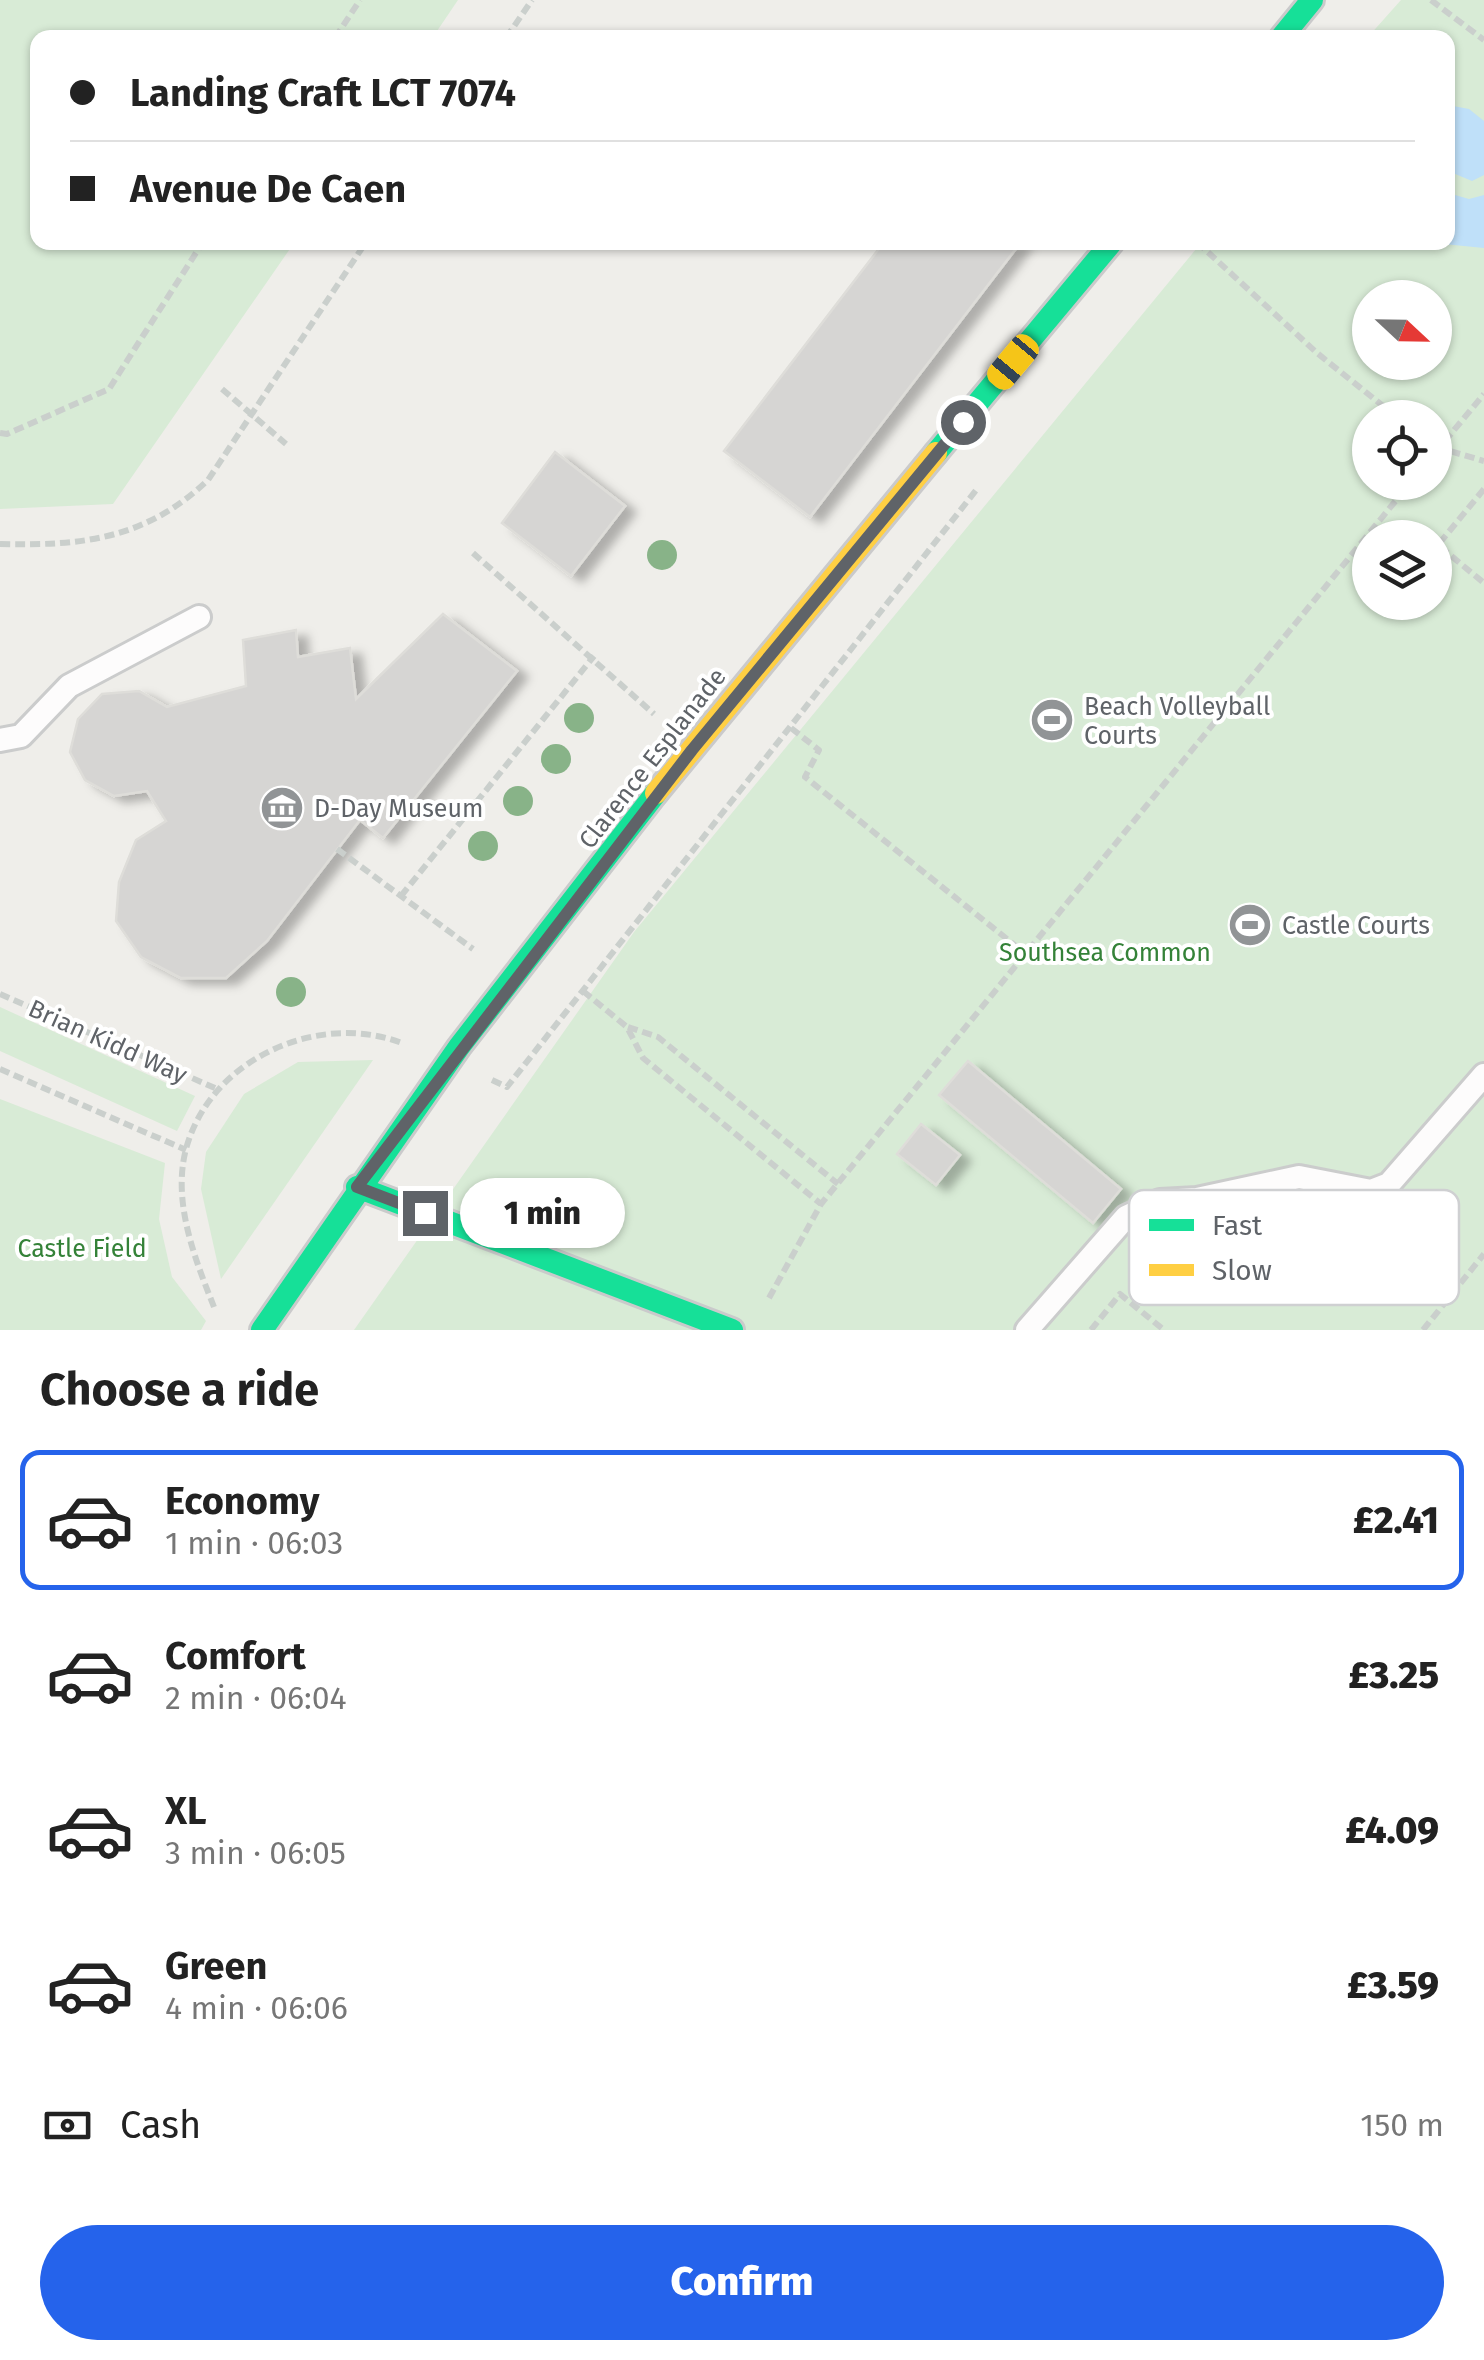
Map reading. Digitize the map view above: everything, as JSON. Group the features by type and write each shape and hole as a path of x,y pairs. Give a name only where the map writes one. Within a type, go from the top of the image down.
{"street":[{"path":"1288,30 1312,0"},
{"name":"Clarence Esplanade","path":"262,1330 357,1187 513,979 692,750 1105,250"},
{"path":"357,1187 732,1330"}],"lane":[{"path":"0,740 21,736 69,686 199,617"},
{"path":"1374,1190 1389,1184 1484,1076"},
{"path":"1239,1190 1299,1177 1366,1190"},
{"path":"1027,1330 1129,1216"}],"path":[{"path":"341,30 360,0"},
{"path":"511,30 532,0"},
{"path":"1431,0 1484,40"},
{"path":"0,432 7,434 108,389 198,250"},
{"path":"0,544 50,545 119,535 176,510 208,480 361,250"},
{"path":"1206,250 1317,353 1376,400"},
{"path":"222,389 286,444"},
{"path":"1452,431 1484,394"},
{"path":"1452,453 1484,461"},
{"path":"214,1307 191,1248 184,1203 186,1150 216,1088 254,1058 306,1036 374,1032 450,1060 507,1087 986,478"},
{"path":"1484,489 1438,545 1484,583"},
{"path":"766,1302 821,1204 1396,500"},
{"path":"473,554 594,656 692,750"},
{"path":"400,896 594,656"},
{"path":"791,728 819,750 806,778 1027,954"},
{"path":"337,849 513,979"},
{"path":"583,991 626,1027 644,1058 821,1204"},
{"name":"Brian Kidd Way","path":"0,994 216,1088"},
{"path":"626,1027 658,1037 838,1184"},
{"path":"0,1069 186,1150"},
{"path":"1459,1285 1484,1254"},
{"path":"1091,1330 1120,1294 1129,1301"},
{"path":"1133,1305 1164,1330"},
{"path":"1423,1330 1443,1305"}],"green space":[{"path":"0,0 458,0 438,30 30,30 30,250 289,250 113,504 0,509"},
{"name":"Southsea Common","path":"1401,0 1484,0 1484,1330 354,1330 634,932 1195,250 1455,250 1455,30 1374,30"},
{"path":"0,1007 195,1096 177,1131 0,1051"},
{"path":"373,1060 221,1279 201,1189 206,1152 244,1094 298,1062"},
{"name":"Castle Field","path":"0,1099 165,1163 159,1219 172,1277 206,1321 201,1330 0,1330"}],"water":[{"path":"1455,106 1469,109 1484,121 1484,175 1472,181 1455,174"},
{"path":"1455,195 1469,199 1484,195 1484,248 1455,245"}],"building":[{"path":"878,250 1015,250 810,517 724,451"},
{"path":"555,452 625,506 571,576 502,523"},
{"name":"D-Day Museum","path":"443,614 517,671 383,838 360,820 267,941 226,978 181,978 141,957 116,921 119,882 136,840 166,821 147,791 114,796 85,780 70,752 78,719 102,694 139,691 167,707 246,686 243,640 296,630 298,657 350,648 356,699"},
{"path":"968,1061 1121,1189 1093,1223 939,1095"},
{"path":"921,1124 960,1155 936,1185 897,1154"}],"traffic: fast":[{"path":"1288,30 1312,0"},
{"path":"936,453 1105,250"},
{"path":"262,1330 459,1047 656,793"},
{"path":"357,1187 732,1330"}],"traffic: slow":[{"path":"656,793 936,453"}],"place":[{"name":"Beach Volleyball Courts","path":"1052,720"},
{"name":"D-Day Museum","path":"282,808"},
{"name":"Castle Courts","path":"1250,925"}],"route":[{"path":"425,1213 357,1187 450,1060 692,750 963,422"}]}
